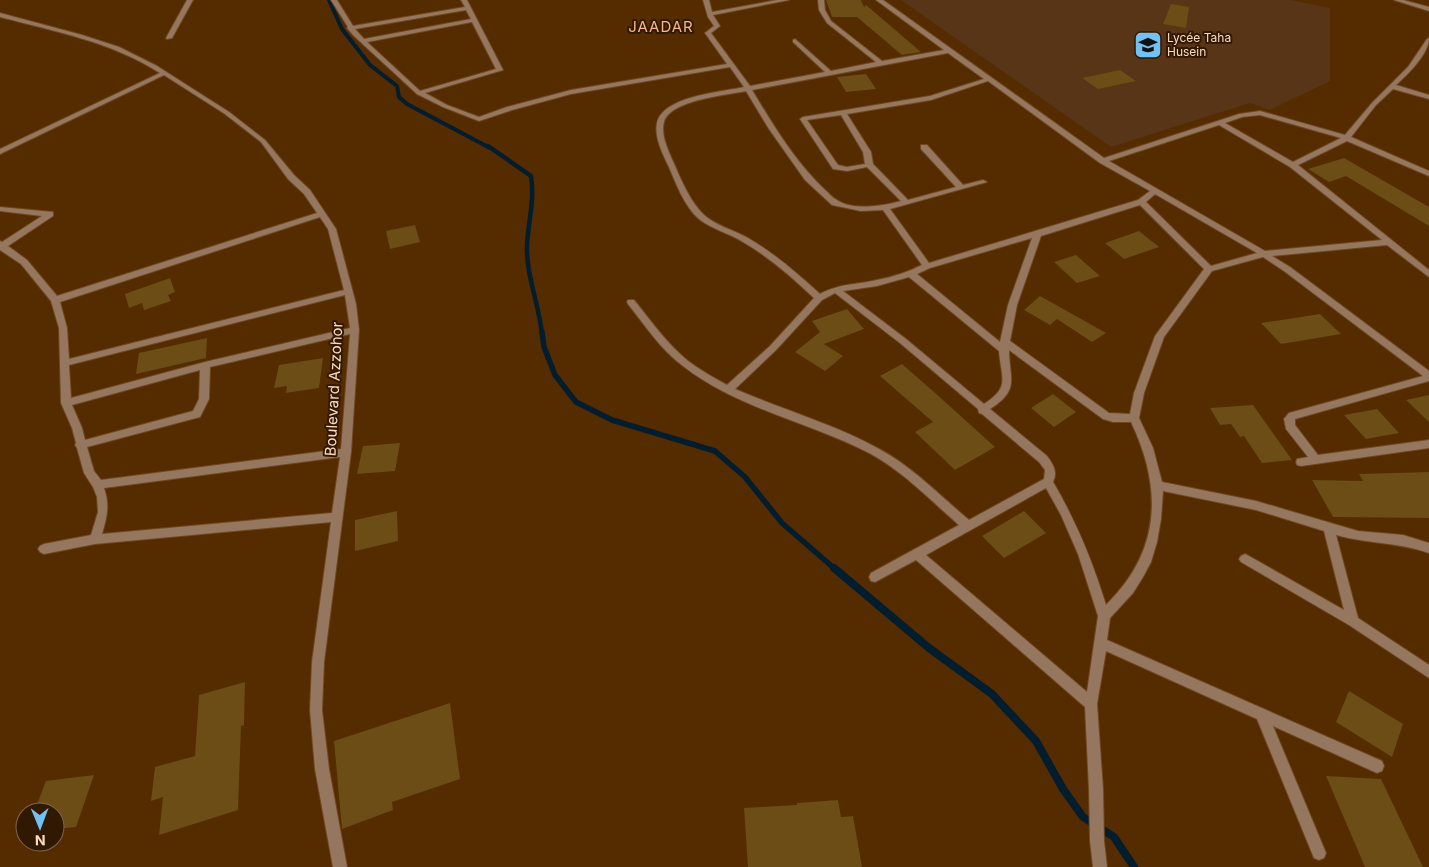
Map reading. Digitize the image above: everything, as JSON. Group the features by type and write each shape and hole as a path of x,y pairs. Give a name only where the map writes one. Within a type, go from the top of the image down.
{"street":[{"path":"169,38 190,0"},
{"path":"334,0 350,28 362,41 419,92 445,106 479,119 573,92 730,65"},
{"path":"419,92 500,70 464,0"},
{"path":"706,0 717,28 708,33 748,88 772,130 808,178 834,203 862,209 886,208 983,182"},
{"path":"711,14 786,0"},
{"path":"821,0 822,10 829,22 882,64"},
{"path":"879,0 947,51 1103,161 1264,254 1429,377"},
{"path":"1397,0 1429,9"},
{"path":"350,28 468,8"},
{"name":"Boulevard Azzohor","path":"0,15 80,36 117,48 164,73 227,113 263,142 323,214 332,229 348,292 355,330 346,452 318,662 316,710 322,769 340,867"},
{"path":"362,41 473,20"},
{"path":"795,41 830,73"},
{"path":"1293,165 1347,138 1374,104 1410,68 1428,44"},
{"path":"819,298 788,268 760,248 728,229 710,223 698,214 667,158 660,139 659,124 668,110 693,99 947,51"},
{"path":"0,152 164,73"},
{"path":"869,165 847,169 836,166 803,119 932,98 989,79"},
{"path":"1391,86 1429,97"},
{"path":"843,112 866,152 869,165 906,202"},
{"path":"1103,161 1242,115 1260,113 1347,138 1427,171"},
{"path":"1220,122 1293,165 1429,274"},
{"path":"924,147 961,188"},
{"path":"728,390 773,348 819,298 835,289 877,283 911,274 927,266 1141,202 1156,191"},
{"path":"1141,202 1209,269"},
{"path":"886,208 927,266"},
{"path":"0,209 50,214 1,246 24,262 55,300 63,328 66,402 77,428 89,473 98,485 102,497 104,512 95,539"},
{"path":"55,300 323,214"},
{"path":"982,410 1000,398 1005,390 1008,380 1005,346 1010,319 1024,270 1038,234"},
{"path":"1104,616 1132,586 1140,573 1150,548 1158,510 1158,486 1144,438 1134,418 1139,393 1160,336 1209,269 1264,254 1388,242"},
{"path":"911,274 1005,346 1106,416 1134,418"},
{"path":"835,289 903,341 982,410 1043,459 1050,471 1051,477 1048,482 875,577"},
{"path":"65,362 348,292"},
{"path":"631,302 664,343 686,364 728,390 839,433 877,453 898,466 968,526"},
{"path":"66,402 205,365 355,330"},
{"path":"80,445 197,414 204,399 205,365"},
{"path":"1315,459 1290,426 1289,419 1292,416 1429,377"},
{"path":"1301,462 1429,444"},
{"path":"98,485 346,452"},
{"path":"1048,482 1066,513 1084,554 1104,616 1102,643 1091,704 1097,842 1100,867"},
{"path":"1158,486 1269,508 1329,529 1362,537 1390,538 1422,544 1429,548"},
{"path":"44,549 95,539 338,517"},
{"path":"1329,529 1353,620"},
{"path":"916,554 1091,704"},
{"path":"1245,559 1353,620 1429,672"},
{"path":"1102,643 1378,766"},
{"path":"1261,714 1318,853"}],"shaded area":[{"name":"Lycée Taha Husein","path":"901,0 1291,0 1330,8 1330,81 1270,110 1250,103 1111,147"}],"building":[{"path":"826,0 861,0 864,7 866,5 921,52 902,55 857,17 832,17"},
{"path":"1171,4 1189,7 1186,28 1163,24"},
{"path":"1120,70 1136,81 1098,89 1082,78"},
{"path":"866,74 876,89 846,92 837,77"},
{"path":"1344,158 1429,207 1429,226 1346,176 1329,182 1308,169"},
{"path":"415,225 420,242 390,249 386,231"},
{"path":"1139,231 1159,247 1124,259 1105,243"},
{"path":"1076,255 1100,276 1077,283 1054,262"},
{"path":"170,278 175,292 168,295 171,301 144,310 142,303 129,308 125,294"},
{"path":"1040,296 1106,333 1092,342 1057,319 1050,325 1024,310"},
{"path":"847,309 864,329 824,344 843,356 825,371 795,352 820,332 812,321"},
{"path":"1320,314 1341,334 1281,344 1261,323"},
{"path":"207,338 206,358 136,374 139,353"},
{"path":"323,358 319,388 286,393 287,386 274,388 279,365"},
{"path":"902,364 995,447 955,470 915,432 933,422 880,376"},
{"path":"1053,394 1076,412 1054,427 1031,408"},
{"path":"1429,395 1429,422 1406,400"},
{"path":"1253,405 1292,460 1262,463 1244,436 1240,437 1231,424 1220,425 1210,408"},
{"path":"1377,409 1399,433 1366,439 1344,415"},
{"path":"400,443 395,471 357,474 363,446"},
{"path":"1429,472 1429,518 1333,517 1312,480 1363,481 1359,474"},
{"path":"397,511 398,541 355,551 355,520"},
{"path":"1024,511 1046,533 1004,558 982,536"},
{"path":"245,682 244,725 241,726 238,810 159,835 163,797 151,801 155,767 195,756 199,695"},
{"path":"1349,691 1403,724 1392,757 1336,722"},
{"path":"450,703 460,779 392,802 393,810 342,829 334,741"},
{"path":"94,775 76,827 65,828 65,802 38,802 46,781"},
{"path":"1326,776 1381,779 1423,867 1365,867"},
{"path":"838,800 841,817 853,816 862,867 748,867 744,808 797,805 797,803"}],"waterway":[{"path":"329,0 342,29 370,65 397,86 399,97 407,104 490,148"},
{"path":"488,146 531,176 532,194 527,257 542,334"},
{"path":"542,332 544,347 555,375 576,402 612,420 715,451 745,477 782,523 835,569"},
{"path":"834,568 929,648 992,694 1036,741 1063,789 1083,817 1114,837 1134,867"}],"place":[{"name":"Lycée Taha Husein","path":"1148,45"}],"district":[{"name":"JAADAR","path":"661,27"}]}
